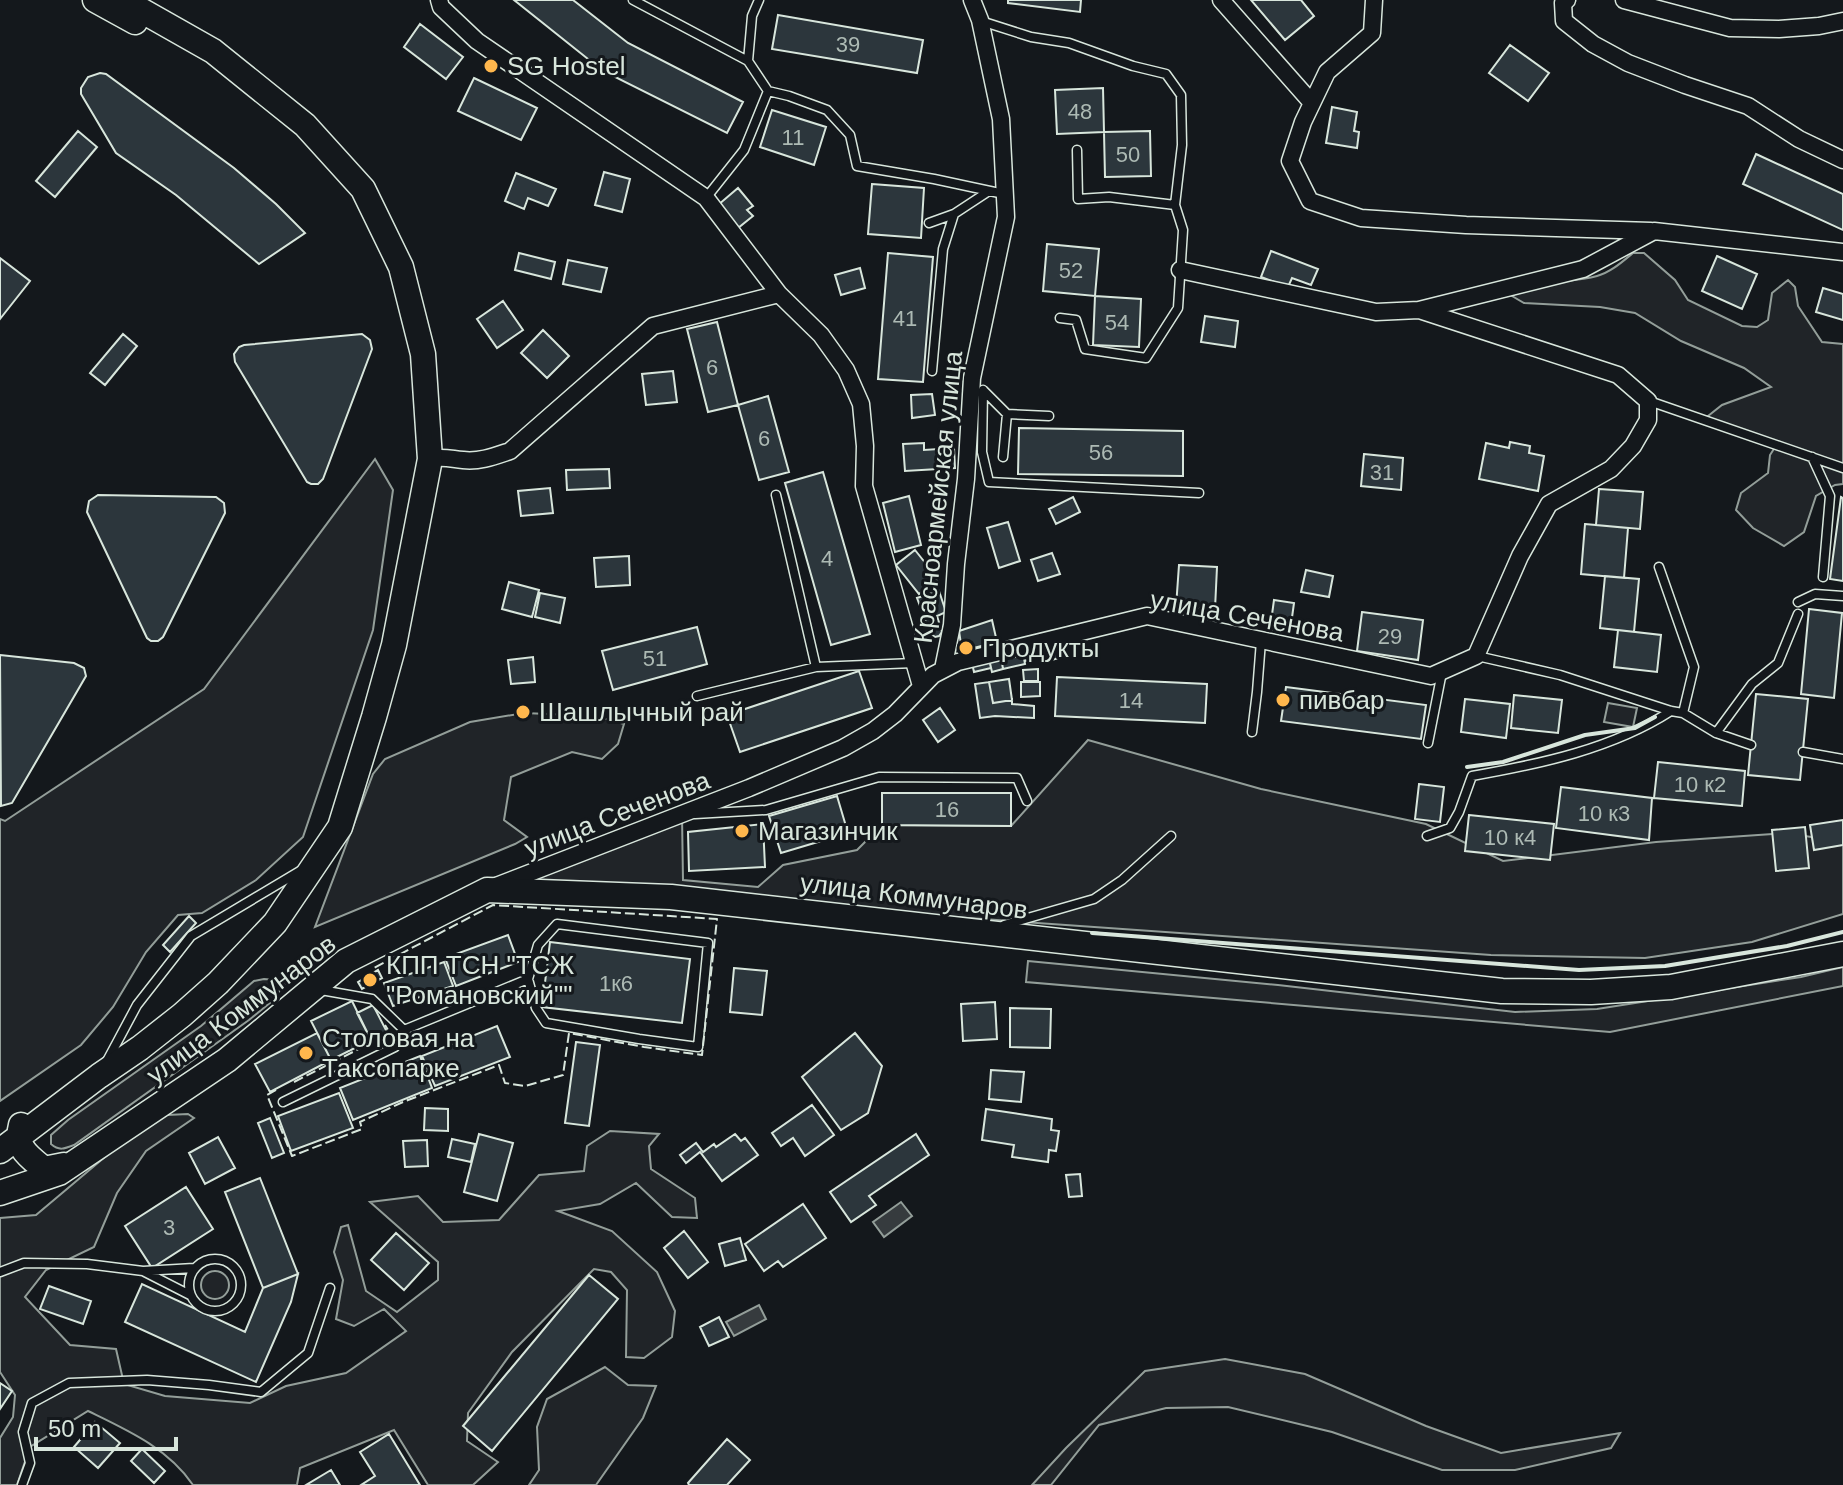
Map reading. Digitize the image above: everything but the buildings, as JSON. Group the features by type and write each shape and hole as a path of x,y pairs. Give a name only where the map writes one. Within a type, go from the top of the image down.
{"main road":[{"path":"16,1133 180,1005 231,956 300,871 330,821 348,773 422,460 411,362 389,267 352,191 293,134 202,60 95,0"},
{"path":"16,1133 182,1015 218,983 275,923 340,827 394,645 422,460 423,354 401,267 363,189 305,125 213,51 123,0"},
{"name":"улица Коммунаров","path":"0,1193 59,1173 227,1060 346,961 487,890 671,897 1502,991 1591,992 1671,987 1843,954"},
{"path":"16,1133 31,1135 33,1148 46,1160 81,1158"},
{"name":"улица Коммунаров","path":"0,1187 59,1173"}],"street":[{"name":"Красноармейская улица","path":"943,669 952,625 956,564 978,384 1006,217 997,192 1001,119 980,20 972,0"},
{"path":"1221,0 1312,103"},
{"path":"1374,0 1372,33 1327,72 1290,161 1310,201 1361,218 1654,231 1843,252"},
{"path":"1624,0 1730,28 1779,29 1843,21"},
{"path":"1563,1 1564,21 1593,44 1628,63 1748,106 1799,139 1843,160"},
{"path":"438,2 477,41 706,198 779,294 821,335 846,370 861,404 865,446 864,486 921,686"},
{"path":"1180,270 1376,312 1419,310 1583,269 1654,231"},
{"path":"422,460 441,456 486,459 510,451 653,326 779,294"},
{"path":"1419,310 1618,375 1648,401 1648,420 1633,446 1611,469 1549,504 1520,556 1476,656"},
{"name":"улица Сеченова","path":"487,890 682,815 843,748 895,714 921,686 943,669 976,657 1147,616 1431,676 1476,656"}],"lane":[{"path":"633,0 748,61 768,91 827,110 850,135 857,166 997,192"},
{"path":"748,61 752,16 759,0"},
{"path":"980,20 1031,37 1069,43 1133,66 1166,74 1181,95 1182,145 1175,205 1183,230 1178,308 1146,358 1085,349 1076,320 1060,318"},
{"path":"706,198 744,150 768,91"},
{"path":"1077,150 1078,199 1109,197 1175,205"},
{"path":"929,223 997,192"},
{"path":"932,371 943,249 954,214"},
{"path":"978,384 1007,414 1049,416"},
{"path":"978,384 982,452 989,482 1199,493"},
{"path":"1648,401 1843,468"},
{"path":"1003,457 1007,414"},
{"path":"1812,457 1830,496 1823,577"},
{"path":"776,495 816,667"},
{"path":"1659,567 1694,667 1683,713"},
{"path":"1798,602 1815,594 1843,596"},
{"path":"1716,733 1752,684 1778,663 1798,614"},
{"path":"1252,732 1261,641"},
{"path":"1476,656 1560,675 1683,713 1716,733 1751,745"},
{"path":"697,696 816,667 915,663"},
{"path":"1428,743 1443,671"},
{"path":"1427,836 1450,828 1472,776 1532,765 1622,738 1671,711"},
{"path":"1803,752 1843,759"},
{"path":"682,815 766,810 879,777 1017,778 1027,801"},
{"path":"995,933 1004,925 1094,899 1122,880 1171,836"},
{"path":"107,1061 137,1005 191,936 300,871"},
{"path":"557,924 708,943 698,1047 546,1023 536,1008 528,979 538,945 557,924"},
{"path":"283,1102 395,1047 404,1030 528,979"},
{"path":"313,989 372,999 404,1030"},
{"path":"0,1272 24,1263 87,1264 143,1271 194,1268 205,1260 219,1258 232,1264 240,1275 242,1289 236,1302 225,1310 212,1311 199,1306 190,1295 143,1271"},
{"path":"190,1295 189,1281 194,1268"},
{"path":"22,1485 30,1463 23,1432 32,1403 69,1383 147,1380 261,1392 308,1353 330,1288"}],"shaded area":[{"path":"1633,253 1644,253 1675,280 1688,300 1742,326 1757,327 1768,320 1772,293 1788,280 1795,287 1798,306 1822,342 1843,344 1843,484 1816,496 1804,532 1784,546 1753,528 1736,510 1741,493 1768,473 1770,455 1777,444 1717,425 1708,416 1722,405 1771,387 1744,368 1681,341 1635,313 1600,307 1524,303 1512,296 1531,286 1602,274"},
{"path":"375,459 393,490 373,630 303,837 256,880 202,913 178,915 146,952 113,1007 81,1045 0,1101 0,819 5,821 204,689"},
{"path":"1608,703 1637,708 1633,727 1604,722"},
{"path":"524,713 596,716 624,724 618,744 602,759 572,752 511,777 504,820 527,837 315,927 373,774 385,759 470,722"},
{"path":"1088,740 1261,789 1426,824 1503,861 1656,842 1786,833 1843,842 1843,914 1752,942 1645,958 1491,955 671,897 487,890 682,815 683,880 758,887 783,865 857,850 882,825 1011,826"},
{"path":"1028,961 1515,1012 1597,1009 1801,977 1843,967 1843,986 1610,1032 1026,982"},
{"path":"254,981 287,981 271,1002 249,1020 74,1145 62,1149 51,1144 51,1135 68,1120 201,1026"},
{"path":"188,1114 194,1118 146,1151 117,1193 94,1247 46,1270 25,1297 70,1345 116,1349 124,1384 165,1396 250,1403 286,1386 346,1373 406,1331 384,1309 354,1326 336,1319 343,1280 334,1252 341,1227 348,1225 366,1291 397,1312 438,1280 438,1262 370,1202 418,1196 443,1222 499,1220 539,1175 584,1171 587,1146 610,1131 659,1134 649,1146 651,1169 695,1198 697,1218 672,1217 636,1183 600,1204 558,1211 612,1231 657,1272 675,1311 672,1337 644,1358 626,1357 627,1290 611,1272 594,1269 512,1352 468,1413 467,1441 498,1462 473,1485 428,1485 394,1430 300,1468 297,1485 193,1485 159,1450 88,1411 30,1447 17,1485 0,1485 0,1438 13,1417 15,1395 0,1372 0,1218 36,1215 131,1135 167,1115"},
{"path":"901,1202 912,1216 884,1237 873,1222"},
{"path":"215,1271 225,1275 229,1285 225,1295 215,1299 205,1295 201,1285 205,1275"},
{"path":"759,1305 766,1319 734,1336 726,1322"},
{"path":"1225,1359 1305,1374 1426,1426 1501,1453 1620,1433 1611,1448 1515,1470 1442,1470 1332,1432 1228,1407 1166,1408 1099,1425 1051,1485 1032,1485 1145,1371"},
{"path":"605,1367 628,1385 656,1386 643,1418 596,1485 529,1485 539,1470 537,1427 547,1399"}],"fence":[{"path":"276,1090 267,1095 292,1156 362,1129 360,1122 403,1102 499,1065 505,1083 525,1086 563,1075 569,1033 702,1055 717,919 493,905 374,968"},
{"path":"294,1082 390,1033 385,1025"}],"wall":[{"path":"1467,767 1503,762 1585,735 1635,728 1655,717"},
{"path":"1092,933 1579,970 1665,966 1787,946 1843,932"}],"place":[{"name":"SG Hostel","path":"491,66"},
{"name":"Продукты","path":"966,648"},
{"name":"пивбар","path":"1283,700"},
{"name":"Шашлычный рай","path":"523,712"},
{"name":"Магазинчик","path":"742,831"},
{"name":"КПП ТСН \"ТСЖ \"Романовский\"\"","path":"370,980"},
{"name":"Столовая на Таксопарке","path":"306,1053"}]}
